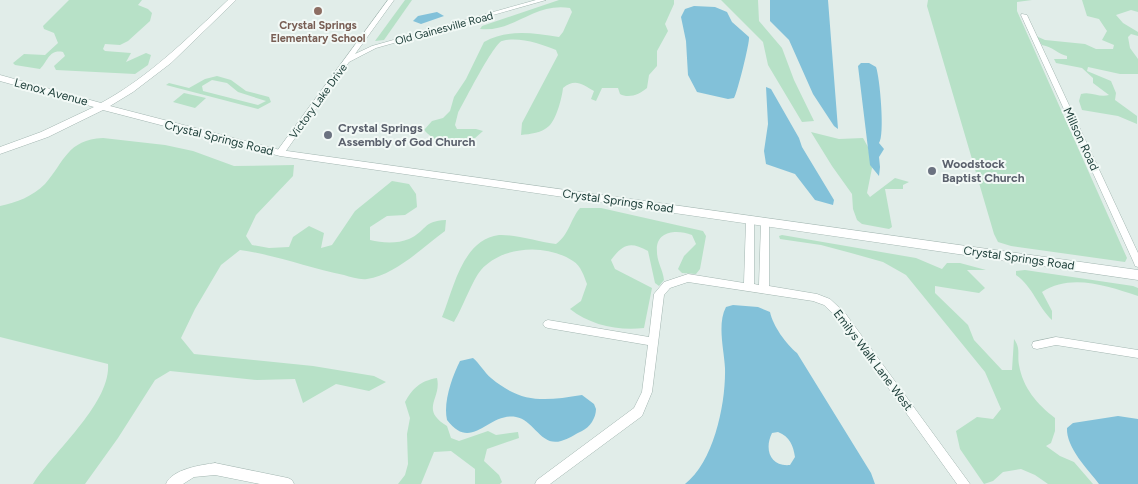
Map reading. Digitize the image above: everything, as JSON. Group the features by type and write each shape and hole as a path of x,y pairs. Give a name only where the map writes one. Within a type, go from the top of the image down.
{"street":[{"path":"0,151 54,131 103,105 144,80 169,60 232,0"},
{"name":"Victory Lake Drive","path":"280,153 347,61 347,57 391,0"},
{"name":"Old Gainesville Road","path":"347,61 374,47 543,0"},
{"name":"Millson Road","path":"1024,15 1138,263"},
{"name":"Lenox Avenue","path":"0,78 103,105"},
{"name":"Crystal Springs Road","path":"103,105 198,134 280,153 1138,276"},
{"path":"749,287 750,221"},
{"path":"764,289 765,223"},
{"name":"Emilys Walk Lane West","path":"541,484 638,412 647,392 659,294 667,284 688,278 814,297 827,302 837,312 964,484"},
{"path":"548,324 654,342"},
{"path":"1037,345 1056,341 1138,354"},
{"path":"172,484 192,472 215,469 288,484"}],"green space":[{"path":"69,0 142,0 138,5 152,13 150,21 128,41 120,45 105,44 103,49 105,51 131,53 126,62 146,53 151,55 148,65 135,74 56,70 54,66 65,56 63,52 55,52 49,56 40,69 15,65 13,63 24,54 45,55 58,43 54,33 44,29 43,26"},
{"path":"405,0 412,0 384,40 375,41"},
{"path":"559,0 674,0 665,24 668,31 657,51 657,66 649,75 647,88 638,94 627,96 620,94 618,88 602,88 596,101 591,99 594,91 582,84 571,83 563,88 560,103 552,123 539,132 521,135 522,123 558,55 556,50 530,41 515,39 502,41 486,62 458,113 455,125 457,129 483,131 474,139 473,145 460,147 446,144 434,139 424,130 432,121 443,118 450,111 454,97 466,79 484,42 502,35 520,33 559,37 572,12 570,8 557,7 534,13 503,27 480,29 482,26"},
{"path":"721,0 758,0 759,21 782,48 794,80 814,121 802,122 768,65 763,42"},
{"path":"928,0 1032,0 1017,2 1017,11 1127,258 1125,262 1011,246 998,242 994,234 927,6"},
{"path":"1082,0 1138,0 1138,12 1131,10 1116,15 1123,23 1138,32 1138,36 1131,34 1128,37 1130,48 1138,59 1138,74 1120,74 1088,67 1087,71 1111,81 1116,93 1115,100 1137,116 1137,124 1118,116 1082,110 1079,101 1081,94 1109,95 1093,83 1093,78 1082,68 1056,63 1054,59 1067,59 1067,56 1042,45 1036,36 1045,40 1085,44 1096,49 1113,49 1114,45 1102,40 1107,31 1099,19 1087,16"},
{"path":"217,76 231,80 246,91 269,97 271,102 258,109 166,85 169,83 189,88 205,79","holes":["212,80 227,83 238,92 266,101 258,105 203,91 202,86"]},
{"path":"184,93 206,98 195,108 173,102"},
{"path":"811,132 839,139 863,138 868,147 872,168 867,193 870,197 895,178 909,182 903,185 903,189 885,189 892,227 889,229 862,224 857,220 853,209 852,194"},
{"path":"103,138 165,145 193,151 234,166 294,165 293,176 256,215 246,236 252,245 269,248 289,247 293,237 309,226 324,233 321,248 332,245 355,211 392,181 409,184 416,194 417,207 405,215 387,216 370,227 370,240 384,242 404,241 415,236 428,224 446,220 445,231 398,267 377,276 361,279 240,250 221,265 195,309 181,338 194,354 313,366 374,376 386,382 369,391 336,384 303,403 295,379 257,380 170,371 155,380 118,438 85,484 33,484 91,410 100,395 106,379 108,364 0,337 0,206 24,198 40,189 74,147 91,140"},
{"path":"580,208 601,208 703,231 706,236 700,269 696,274 682,273 678,269 684,256 696,244 692,235 686,233 668,233 659,240 657,256 664,280 659,286 655,283 648,251 632,245 619,250 611,260 615,269 652,288 644,328 624,329 595,323 570,309 581,301 587,284 576,263 550,251 525,250 512,252 500,256 481,270 454,322 442,317 461,267 476,246 486,239 499,235 556,244 567,232"},
{"path":"779,236 916,258 942,269 947,263 960,263 986,270 967,270 985,288 979,293 935,286 935,293 968,325 974,340 1002,370 1012,370 1014,339 1018,349 1021,373 1027,388 1042,407 1055,418 1055,431 1051,443 1046,446 1060,456 1074,462 1093,484 1048,484 1035,475 1021,469 1003,472 993,481 984,484 960,449 956,431 977,417 993,419 1001,409 985,372 906,275 883,262 821,245 780,239"},
{"path":"1025,270 1133,286 1138,288 1138,296 1114,288 1089,283 1065,283 1053,286 1042,292 1052,311 1052,320 1027,285 1016,275 1016,271"},
{"path":"437,378 437,392 433,404 434,414 447,426 451,438 459,441 488,431 496,435 518,432 519,438 487,449 484,461 499,475 502,482 500,484 475,484 475,469 451,451 434,452 421,484 398,484 405,475 408,464 407,434 410,418 405,402 418,386 426,381"}],"water":[{"path":"770,0 828,0 838,129 834,126 813,94 789,40 770,21"},
{"path":"694,6 715,7 727,12 732,22 749,37 748,48 734,98 728,99 697,92 688,75 686,41 681,17 685,9"},
{"path":"437,12 444,16 421,24 413,21 418,16"},
{"path":"861,63 869,63 876,67 878,73 882,119 879,143 884,149 879,157 879,176 870,165 858,66"},
{"path":"766,87 771,89 799,138 802,147 834,200 833,205 815,200 795,174 766,164 764,151 768,124"},
{"path":"733,305 758,307 770,312 777,329 784,340 797,353 871,473 875,484 685,484 704,462 711,447 720,414 725,382 721,329 726,307","holes":["778,432 788,439 793,449 795,457 790,465 783,465 773,460 769,451 772,433"]},
{"path":"473,358 491,378 513,392 524,396 557,399 582,395 594,404 596,412 594,419 582,431 564,440 554,442 543,437 528,423 516,417 506,417 497,420 472,432 464,433 456,429 447,420 446,405 449,390 460,361"},
{"path":"1118,416 1138,419 1138,484 1099,484 1078,458 1070,443 1067,428 1073,423"}],"place":[{"name":"Crystal Springs Elementary School","path":"318,11"},
{"name":"Crystal Springs Assembly of God Church","path":"328,135"},
{"name":"Woodstock Baptist Church","path":"932,171"}]}
